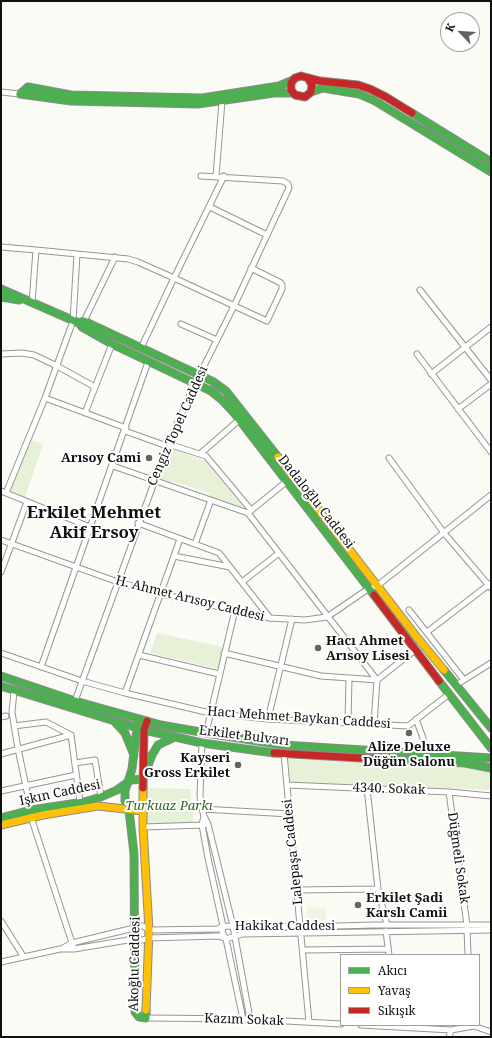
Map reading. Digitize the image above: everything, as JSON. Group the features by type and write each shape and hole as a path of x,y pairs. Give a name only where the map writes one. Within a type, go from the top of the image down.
{"street":[{"path":"20,94 28,86 71,95 202,98 279,86 298,76 301,76 358,85 370,89 386,97 491,162"},
{"path":"308,78 312,85 311,92"},
{"path":"292,80 290,86 292,93"},
{"path":"1,92 71,101 198,104 274,93 292,93 301,98 322,88 359,94 374,101 491,172"},
{"path":"216,176 222,101"},
{"path":"141,348 224,176 201,176"},
{"name":"Cengiz Topel Caddesi","path":"75,701 167,445 288,190 288,184 283,181 224,176"},
{"path":"210,207 267,235"},
{"path":"1,247 134,260 267,321 282,289 282,285 251,268"},
{"path":"30,303 36,250"},
{"path":"77,254 79,321"},
{"path":"90,527 4,492 45,398 57,366 79,321 115,257"},
{"name":"Dadaloğlu Caddesi","path":"1,289 25,299 30,303"},
{"path":"420,290 491,380"},
{"name":"Dadaloğlu Caddesi","path":"1,297 30,303 79,321 200,375 217,384 230,395 377,586 491,728"},
{"name":"Dadaloğlu Caddesi","path":"79,321 82,327 112,344 211,391 222,400 239,420 449,694 476,726 491,748"},
{"path":"181,324 217,340"},
{"path":"431,374 491,327"},
{"path":"85,413 112,344"},
{"path":"1,354 26,353 57,366 95,387"},
{"path":"416,354 491,452"},
{"path":"41,667 75,566 113,466 148,362"},
{"path":"458,409 491,384"},
{"path":"45,398 125,430 167,445 206,456 250,512 327,617 377,680 374,724"},
{"path":"200,454 239,420"},
{"path":"389,458 444,533 490,585 427,632"},
{"path":"113,466 153,481 250,512"},
{"path":"250,512 286,482"},
{"name":"H. Ahmet Arısoy Caddesi","path":"1,540 118,582 160,594 270,618 305,620 327,617 368,589 377,586 491,495"},
{"path":"195,544 211,500"},
{"path":"1,572 27,502"},
{"path":"138,523 219,554 270,618"},
{"path":"125,693 180,538"},
{"path":"242,582 279,553"},
{"path":"174,556 230,567"},
{"path":"206,733 235,610"},
{"path":"409,610 464,680"},
{"path":"268,719 292,620"},
{"path":"224,653 321,676 377,680 415,650"},
{"name":"Hacı Mehmet Baykan Caddesi","path":"1,653 82,681 125,693 210,713 268,719 408,726 449,694"},
{"path":"139,655 219,674"},
{"path":"456,685 491,663"},
{"name":"Erkilet Bulvarı","path":"1,676 75,701 161,725 206,733 283,745 491,758"},
{"path":"348,723 350,678"},
{"name":"Erkilet Bulvarı","path":"1,686 140,729 202,744 284,754 465,763 491,768"},
{"path":"14,691 12,712 31,814 73,946"},
{"path":"416,719 423,738 425,754"},
{"name":"Akoğlu Caddesi","path":"140,729 144,766 143,828 149,930 146,1018 140,1017 135,1012 134,854 129,810 125,801 125,792 132,769 140,729 144,720"},
{"path":"114,721 125,733 134,754"},
{"path":"14,726 46,722 71,735"},
{"path":"1,754 71,735"},
{"path":"71,735 80,802"},
{"path":"143,779 158,745 175,737"},
{"path":"202,744 200,796 202,809 208,824 233,926 250,1019"},
{"name":"Lalepaşa Caddesi","path":"284,754 309,1022"},
{"path":"75,763 95,760 101,797"},
{"path":"1,791 76,776"},
{"name":"Işkın Caddesi","path":"1,824 31,814 101,797 117,790 128,782 143,779"},
{"name":"4340. Sokak","path":"287,785 449,792 491,796"},
{"path":"367,788 378,889 387,925"},
{"name":"Düğmeli Sokak","path":"449,792 467,927 468,954"},
{"name":"Işkın Caddesi","path":"1,818 98,806 111,806 143,811"},
{"path":"202,809 290,814"},
{"path":"204,816 202,825 223,926 222,932 226,939 243,1019"},
{"path":"143,828 208,824"},
{"path":"297,890 378,889"},
{"path":"1,921 23,956"},
{"name":"Hakikat Caddesi","path":"73,946 134,939 143,940 148,938 219,936 226,939 242,934 301,929 387,925 467,927 491,930"},
{"name":"Hakikat Caddesi","path":"1,962 73,946 138,926 143,926 149,930 218,929 223,926 233,926 386,931 491,925"},
{"path":"386,931 389,954"},
{"path":"303,950 388,949"},
{"name":"Kazım Sokak","path":"146,1018 250,1019 340,1024"},
{"path":"396,1026 451,1030 474,1026 491,1032"},
{"path":"449,1037 451,1030"}],"green space":[{"path":"27,439 43,444 25,497 8,490"},
{"path":"170,448 205,461 244,508 208,496 209,493 172,481 169,483 159,479"},
{"path":"157,633 223,647 218,669 150,653"},
{"path":"287,759 472,768 491,772 491,790 290,782"},
{"name":"Turkuaz Parkı","path":"145,788 190,789 194,824 146,823"},
{"path":"307,907 326,908 326,920 307,919"}],"traffic: fast":[{"path":"20,94 28,87 71,95 202,98 279,86 293,80"},
{"path":"311,92 323,88 359,94 375,101 491,172"},
{"path":"20,94 71,101 198,104 274,93 293,93"},
{"path":"412,113 491,162"},
{"path":"1,289 79,323 82,327 112,344 211,391 222,400 235,414 374,595"},
{"path":"1,297 19,300"},
{"path":"79,323 84,321 212,381 226,391 278,457"},
{"path":"444,670 491,728"},
{"path":"1,676 75,701 161,725 206,733 283,745 491,758"},
{"path":"439,681 491,748"},
{"path":"1,686 144,730 202,743 274,753"},
{"path":"140,719 137,728 132,769 125,791 125,801 129,810 134,854 135,1012 139,1017 146,1018 146,1010"},
{"path":"115,722 125,733 134,755"},
{"path":"143,779 152,755 158,745 175,737"},
{"path":"395,760 465,763 491,768"},
{"path":"1,818 31,810 84,802 117,790 131,780 143,779"}],"traffic: slow":[{"path":"278,457 444,670"},
{"path":"143,788 143,827 149,930 146,1010"},
{"path":"1,825 43,815 98,806 143,811"}],"traffic: jam":[{"path":"308,78 312,85 311,92 305,97 295,95 291,90 291,83 295,78 301,76 320,81 358,85 386,97 412,113"},
{"path":"374,595 439,681"},
{"path":"143,788 144,730 147,721"},
{"path":"274,753 395,760"}],"place":[{"name":"Arısoy Cami","path":"149,458"},
{"name":"Hacı Ahmet Arısoy Lisesi","path":"318,648"},
{"name":"Alize Deluxe Düğün Salonu","path":"409,733"},
{"name":"Kayseri Gross Erkilet","path":"238,765"},
{"name":"Erkilet Şadi Karslı Camii","path":"358,905"}],"district":[{"name":"Erkilet Mehmet Akif Ersoy","path":"94,523"}]}
